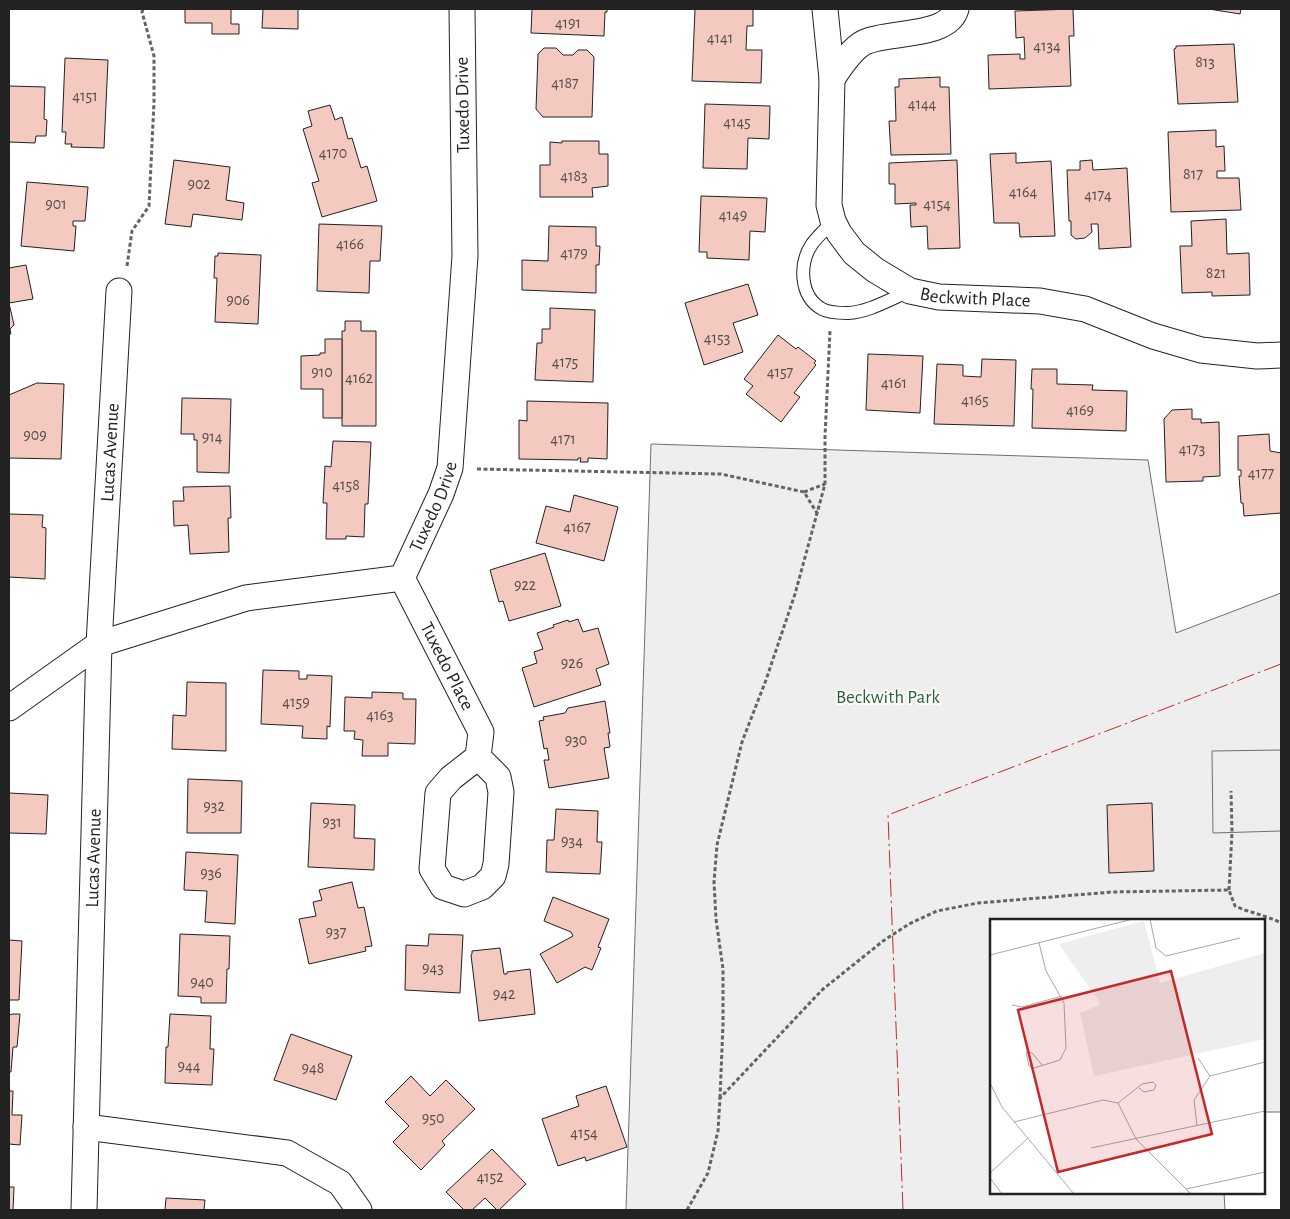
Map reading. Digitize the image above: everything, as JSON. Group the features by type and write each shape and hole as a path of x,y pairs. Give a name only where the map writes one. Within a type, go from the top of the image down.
{"street":[{"name":"Tuxedo Drive","path":"402,578 441,494 450,468 465,256 462,9"},
{"name":"Beckwith Place","path":"825,9 832,79 828,204 839,233 854,253 875,270 910,291 939,297 1040,301 1084,309 1153,336 1201,350 1257,356 1281,355"},
{"path":"832,79 848,56 865,42 940,27 955,14 956,9"},
{"name":"Lucas Avenue","path":"84,1210 99,644 120,291"},
{"path":"9,708 99,644 246,598 402,578"},
{"name":"Tuxedo Place","path":"402,578 481,732 478,757"},
{"path":"478,757 498,777 501,792 496,864 493,876 482,887 464,894 443,887 432,869 438,793 451,778 478,757"},
{"path":"86,1127 287,1153 340,1183 360,1210"}],"lane":[{"path":"833,221 812,244 806,258 803,271 805,287 812,300 822,309 831,312 850,313 868,309 910,291"}],"path":[{"path":"120,291 128,264 132,231 149,206 154,102 154,56 142,12 143,9"},
{"path":"687,1210 708,1173 718,1131 724,1024 723,969 716,919 714,882 717,845 742,742 766,680 795,594 826,484 825,436 831,312"},
{"path":"450,468 721,474 804,492 826,484"},
{"path":"804,492 817,514"},
{"path":"1231,792 1230,890 1235,906 1281,923"},
{"path":"720,1098 822,990 883,941 909,924 937,911 978,903 1112,892 1230,890"}],"green space":[{"name":"Beckwith Park","path":"651,444 1148,460 1176,633 1281,593 1281,1112 1265,1112 1265,919 990,919 990,1194 1224,1194 1225,1210 626,1210"}],"shaded area":[{"path":"1281,750 1281,831 1213,833 1212,751"}],"building":[{"path":"185,9 231,9 231,24 239,24 239,34 212,34 212,23 185,23"},
{"path":"263,9 298,9 298,29 262,28"},
{"path":"532,9 607,9 607,12 605,12 604,36 531,33"},
{"path":"695,9 753,9 753,26 747,26 746,50 762,50 761,83 692,81"},
{"path":"1073,9 1074,36 1069,36 1071,86 989,89 988,55 1020,54 1020,59 1025,59 1024,37 1016,38 1015,11"},
{"path":"1209,9 1241,9 1240,14"},
{"path":"1234,44 1238,102 1178,104 1174,49 1176,46"},
{"path":"544,48 556,48 563,55 573,55 578,50 587,50 594,57 592,117 543,117 536,109 538,54"},
{"path":"65,58 108,60 104,148 71,147 72,144 65,144 66,132 62,132"},
{"path":"940,77 940,87 949,87 951,154 891,155 889,121 896,121 895,87 899,87 899,79"},
{"path":"9,86 45,87 44,119 47,120 46,136 36,136 35,143 9,142"},
{"path":"705,104 770,106 769,139 748,138 747,169 703,168"},
{"path":"330,105 335,120 342,117 348,139 352,138 361,168 367,166 377,201 322,217 312,183 319,181 303,129 312,126 308,111"},
{"path":"1216,130 1216,147 1224,146 1225,171 1217,171 1217,178 1239,178 1241,210 1171,212 1168,132"},
{"path":"562,141 599,141 599,154 608,154 608,186 592,188 593,197 540,197 540,165 550,165 550,142 562,143"},
{"path":"1016,153 1016,163 1051,161 1055,236 1020,237 1019,223 994,223 990,154"},
{"path":"174,160 230,167 226,200 244,203 242,220 193,214 191,227 165,224"},
{"path":"957,160 960,248 928,249 927,226 911,227 910,205 916,205 916,203 895,204 895,184 889,184 889,163"},
{"path":"1092,160 1093,170 1127,168 1131,247 1099,249 1098,224 1091,224 1092,232 1085,238 1076,239 1071,235 1067,170 1080,170 1080,161"},
{"path":"27,182 88,187 85,221 73,221 73,226 76,226 74,251 21,246"},
{"path":"701,196 767,198 765,232 750,231 749,260 707,258 707,252 699,252"},
{"path":"1226,219 1227,254 1249,253 1250,295 1212,296 1212,292 1182,293 1180,246 1192,246 1191,221"},
{"path":"319,224 382,226 380,261 370,261 369,293 317,291"},
{"path":"549,226 596,227 596,246 600,246 599,265 596,265 596,293 522,290 522,260 548,261"},
{"path":"218,253 261,255 258,324 215,322 217,278 214,278 215,256 218,256"},
{"path":"26,265 33,299 9,303 9,268"},
{"path":"748,284 758,315 733,323 743,352 704,365 685,303"},
{"path":"9,303 14,325 10,329 11,334 9,334"},
{"path":"550,308 595,310 593,382 535,380 537,343 542,343 542,329 550,329"},
{"path":"345,321 361,321 361,331 376,331 376,426 342,426 342,331 345,331"},
{"path":"778,335 816,361 814,363 816,365 794,393 800,397 781,422 746,394 753,386 744,379"},
{"path":"325,339 342,339 342,418 323,418 323,389 301,389 301,356 325,353"},
{"path":"868,354 923,356 920,413 866,410"},
{"path":"982,359 1016,360 1014,426 934,424 937,364 963,365 963,376 981,377"},
{"path":"1032,369 1057,369 1057,384 1093,385 1092,390 1127,391 1126,431 1032,428"},
{"path":"37,383 64,384 61,459 9,458 9,395"},
{"path":"182,398 231,399 229,473 197,472 197,440 194,440 194,434 181,434"},
{"path":"527,401 608,403 607,459 588,458 588,462 580,462 581,458 578,458 578,460 519,459 519,420 527,421"},
{"path":"1192,409 1192,419 1201,419 1201,423 1219,422 1220,476 1203,477 1203,481 1166,482 1164,419 1172,410"},
{"path":"1269,434 1270,451 1281,453 1281,513 1244,516 1239,476 1241,476 1241,470 1238,470 1238,436"},
{"path":"333,441 371,442 368,504 365,504 364,537 346,536 346,539 326,539 327,503 323,503 325,466 331,467"},
{"path":"230,486 231,518 228,518 229,552 190,554 188,525 174,526 173,501 184,501 183,487"},
{"path":"574,495 618,507 604,561 536,543 546,506 570,512"},
{"path":"9,514 43,515 42,527 46,528 45,579 9,577"},
{"path":"545,553 561,606 509,621 503,601 499,602 490,570"},
{"path":"578,619 583,632 598,628 609,664 596,669 601,685 534,707 522,668 537,663 534,652 543,649 537,633 554,627 553,625"},
{"path":"263,670 299,671 299,679 307,679 307,675 332,676 330,727 327,726 327,739 302,738 303,726 261,724"},
{"path":"187,682 226,683 226,751 172,749 173,715 186,716"},
{"path":"372,692 403,693 403,699 416,699 415,744 388,743 388,756 362,756 363,740 354,739 355,731 344,731 345,697 372,698"},
{"path":"605,701 610,733 608,733 610,747 604,748 609,778 549,788 544,760 549,760 547,748 544,749 539,721 544,720 543,717 565,713 568,708"},
{"path":"188,779 242,781 241,833 187,833"},
{"path":"9,793 48,795 46,834 9,833"},
{"path":"311,803 355,805 354,838 375,839 374,870 308,867"},
{"path":"1152,803 1154,871 1109,873 1107,805"},
{"path":"556,809 598,811 597,842 602,842 600,874 546,872 547,840 554,840"},
{"path":"186,852 238,855 235,924 205,922 207,891 184,890"},
{"path":"352,882 358,908 364,907 372,946 365,947 366,951 309,964 299,919 316,916 313,902 322,900 319,890"},
{"path":"553,897 609,919 598,947 601,948 592,970 585,967 557,983 540,954 573,936 571,932 544,921"},
{"path":"180,934 230,936 226,1003 201,1003 201,997 178,996"},
{"path":"429,934 463,935 460,993 405,990 406,945 428,946"},
{"path":"9,940 22,941 19,1000 9,1000"},
{"path":"500,948 504,974 530,969 535,1014 479,1021 472,951"},
{"path":"20,1014 17,1047 13,1047 11,1072 9,1072 9,1015"},
{"path":"170,1014 211,1016 210,1049 214,1049 212,1085 165,1083 166,1047 168,1047"},
{"path":"291,1034 352,1056 336,1100 274,1080"},
{"path":"411,1076 430,1096 446,1080 475,1109 442,1141 445,1145 421,1170 393,1142 409,1126 385,1102"},
{"path":"606,1086 627,1147 586,1161 585,1157 558,1166 542,1119 579,1106 576,1096"},
{"path":"9,1091 13,1091 12,1115 22,1115 20,1145 9,1144"},
{"path":"492,1149 526,1184 499,1210 485,1198 472,1210 464,1210 446,1192"},
{"path":"9,1187 14,1187 13,1210 9,1210"},
{"path":"166,1198 205,1200 204,1210 165,1210"}],"power":[{"path":"903,1210 888,815 1281,664"}]}
